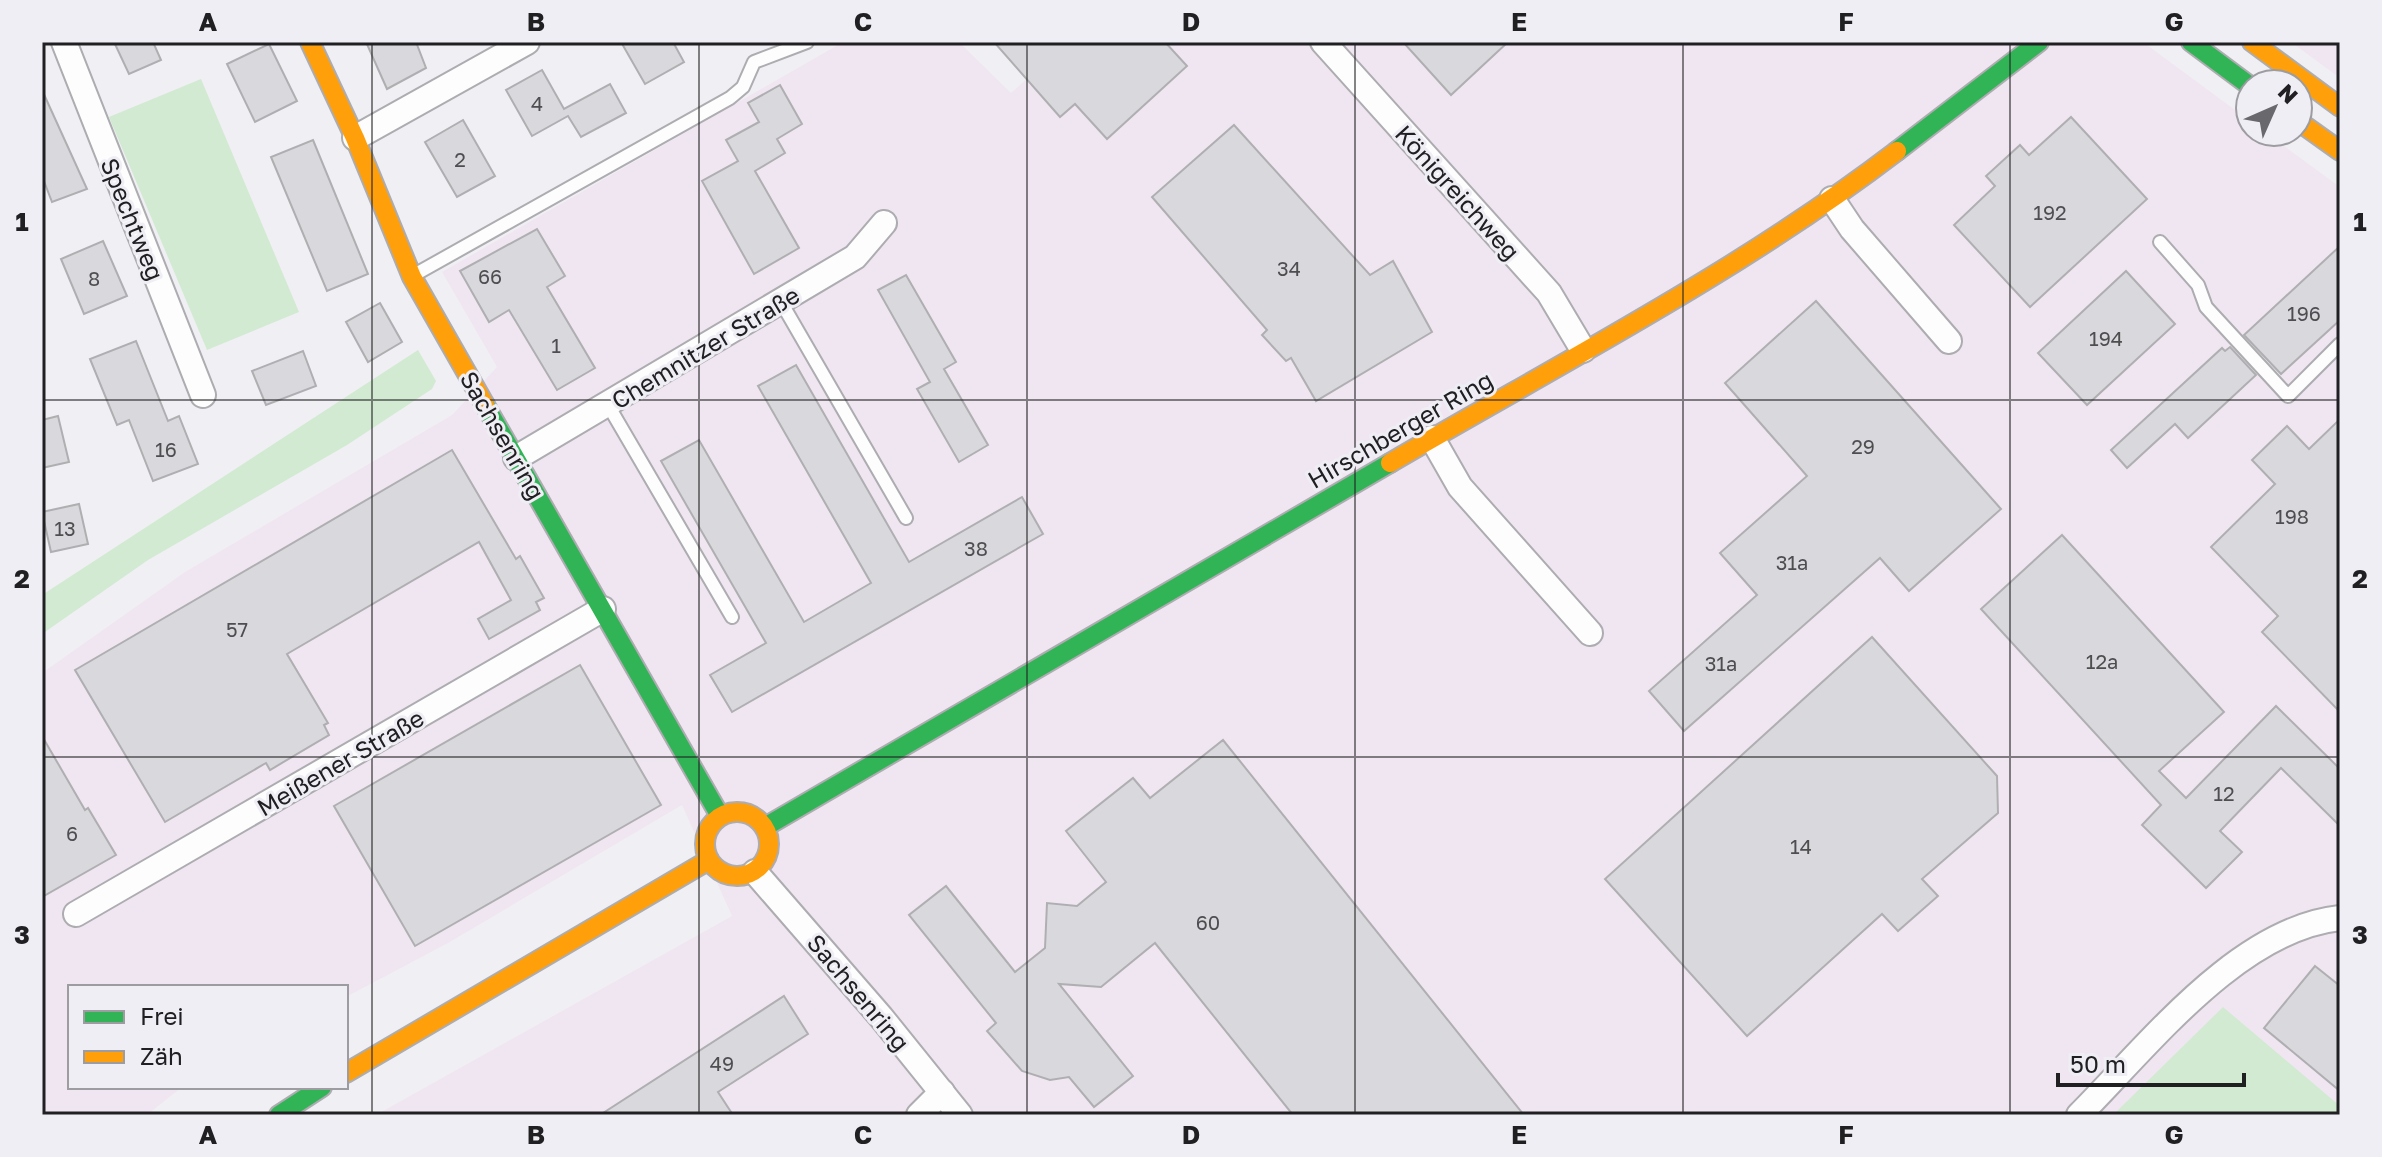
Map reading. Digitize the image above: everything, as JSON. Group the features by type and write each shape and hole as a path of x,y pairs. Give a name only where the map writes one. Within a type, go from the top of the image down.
{"street":[{"name":"Spechtweg","path":"64,42 203,395"},
{"name":"Sachsenring","path":"310,42 355,138 412,277 720,816"},
{"path":"355,138 527,42"},
{"name":"Königreichweg","path":"1323,42 1549,293 1583,350"},
{"name":"Hirschberger Ring","path":"765,827 1736,261 1832,199 2039,42"},
{"path":"2191,42 2234,74"},
{"path":"2252,42 2340,107"},
{"path":"2314,132 2340,151"},
{"path":"1832,199 1852,229 1949,341"},
{"name":"Chemnitzer Straße","path":"516,458 855,257 884,223"},
{"path":"1432,438 1460,487 1590,633"},
{"name":"Meißener Straße","path":"76,914 603,609"},
{"path":"743,812 765,827 770,850 764,864 755,872 737,877 721,873 709,860 705,837 720,816 743,812"},
{"path":"348,1072 709,860"},
{"name":"Sachsenring","path":"755,872 960,1115"},
{"path":"2079,1115 2242,956 2289,930 2340,918"},
{"path":"279,1115 319,1089"},
{"path":"919,1115 942,1092"}],"lane":[{"path":"412,277 730,98 743,87 754,62 807,42"},
{"path":"2160,242 2198,285 2206,307 2288,396 2340,344"},
{"path":"781,302 906,518"},
{"path":"608,405 732,617"}],"shaded area":[{"path":"843,42 959,42 1011,93 1068,42 2143,42 2234,109 2234,148 2287,148 2340,187 2340,1115 376,1115 732,916 682,805 448,943 348,996 348,985 68,985 68,1089 180,1089 147,1115 42,1115 42,673 185,572 452,415 497,367 442,272"},
{"path":"2291,42 2340,42 2340,78"}],"green space":[{"path":"201,79 299,312 207,350 109,117"},
{"path":"418,350 436,381 432,389 347,445 148,560 42,634 42,595"},
{"path":"2223,1007 2340,1106 2340,1115 2113,1115"}],"building":[{"path":"114,42 153,42 161,60 129,74"},
{"path":"366,42 416,42 426,68 387,89"},
{"path":"621,42 673,42 684,62 645,84"},
{"path":"994,42 1165,42 1187,66 1107,139 1075,104 1060,117"},
{"path":"1403,42 1508,42 1451,95"},
{"path":"269,44 297,101 255,122 227,64"},
{"path":"542,70 564,109 610,84 626,113 581,137 568,116 532,136 506,90"},
{"path":"780,85 802,124 777,139 785,153 755,171 799,248 754,274 702,181 738,161 726,140 759,122 748,103"},
{"path":"42,90 87,189 52,202 42,176"},
{"path":"2071,117 2147,199 2030,307 1954,225 1995,186 1986,176 2020,145 2029,155"},
{"path":"463,120 495,176 457,197 425,142"},
{"path":"1234,125 1370,275 1393,261 1432,332 1316,401 1291,358 1286,361 1262,335 1267,330 1152,197"},
{"path":"313,140 368,274 327,291 271,157"},
{"path":"537,229 565,276 547,287 595,368 557,390 509,310 489,322 460,271"},
{"path":"103,241 127,296 84,314 61,259"},
{"path":"2340,246 2340,320 2281,374 2244,335"},
{"path":"2126,271 2175,324 2087,405 2038,353"},
{"path":"906,275 956,362 944,369 988,445 959,462 917,389 930,382 878,290"},
{"path":"1816,301 2001,509 1909,591 1880,558 1684,731 1649,691 1757,595 1720,553 1807,476 1725,383"},
{"path":"380,303 402,342 368,362 346,322"},
{"path":"136,341 168,421 179,416 198,464 153,481 129,420 117,425 90,359"},
{"path":"2230,347 2256,375 2188,438 2175,424 2127,468 2111,450 2222,348 2225,351"},
{"path":"303,351 316,386 266,405 252,371"},
{"path":"796,365 909,562 1022,497 1043,534 732,712 710,675 766,643 661,461 699,440 804,622 871,583 758,386"},
{"path":"58,416 69,462 42,468 42,420"},
{"path":"2340,419 2340,712 2262,632 2278,616 2211,547 2275,484 2252,460 2287,426 2309,449"},
{"path":"452,450 516,559 520,556 544,598 536,602 540,610 489,639 478,619 511,600 479,542 287,654 328,723 324,725 329,735 270,770 266,763 165,822 75,670"},
{"path":"79,504 88,544 51,552 42,512"},
{"path":"2062,535 2224,712 2159,771 2186,798 2276,706 2340,769 2340,826 2281,768 2220,831 2242,852 2206,888 2142,825 2161,805 1981,609"},
{"path":"1872,637 1997,776 1998,813 1922,879 1938,896 1898,931 1882,914 1747,1036 1605,879"},
{"path":"580,665 661,805 415,946 334,806"},
{"path":"42,736 85,810 88,808 116,855 42,897"},
{"path":"1223,740 1524,1115 1293,1115 1155,943 1101,987 1059,984 1133,1076 1094,1107 1069,1077 1050,1080 1022,1071 987,1031 996,1023 909,915 946,886 1015,972 1045,948 1047,903 1077,906 1106,882 1066,831 1133,778 1150,798"},
{"path":"2315,966 2340,986 2340,1091 2264,1028"},
{"path":"784,996 808,1034 718,1092 733,1115 600,1115"}],"traffic: fast":[{"path":"1897,151 2039,42"},
{"path":"2191,42 2234,74"},
{"path":"485,405 720,816"},
{"path":"765,827 1390,463"},
{"path":"279,1115 319,1089"}],"traffic: slow":[{"path":"310,42 355,138 412,277 485,405"},
{"path":"2252,42 2340,107"},
{"path":"2314,132 2340,151"},
{"path":"1390,463 1713,276 1837,195 1897,151"},
{"path":"731,812 743,812 760,821 767,832 769,844 767,856 760,867 743,876 731,876 719,871 710,862 705,850 705,838 710,826 719,817 731,812"},
{"path":"348,1072 709,860"}]}
